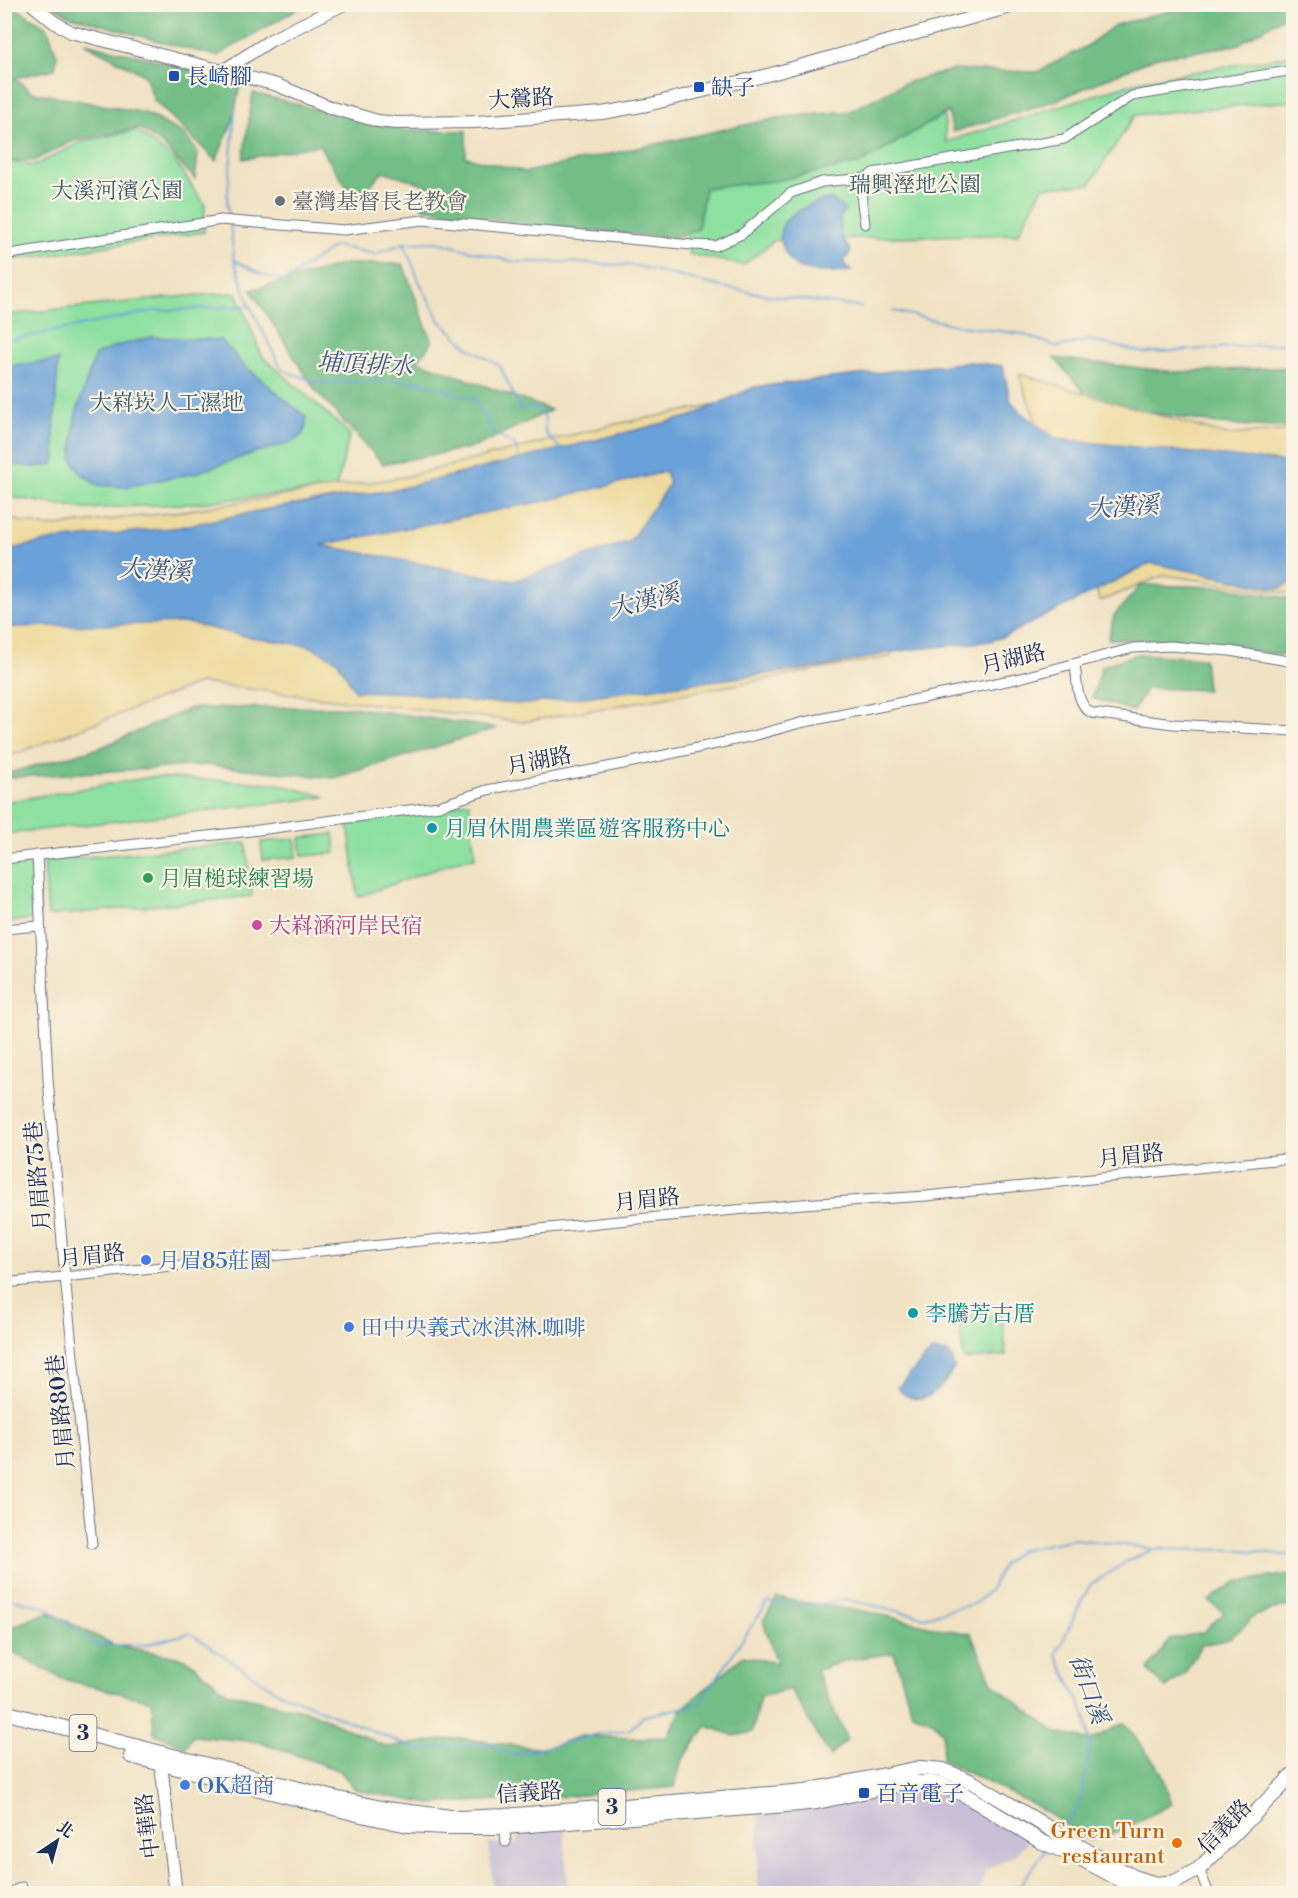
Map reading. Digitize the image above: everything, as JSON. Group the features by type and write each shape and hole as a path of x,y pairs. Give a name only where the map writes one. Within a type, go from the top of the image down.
{"main road":[{"name":"信義路","path":"4,1712 162,1759"},
{"name":"信義路","path":"4,1721 386,1809 504,1822 819,1795 904,1783 940,1784 965,1795 1042,1842 1083,1854"},
{"name":"信義路","path":"819,1795 920,1768 943,1770 972,1782 1051,1829 1083,1854 1132,1886 1148,1892 1170,1892 1181,1889 1201,1873 1293,1774"},
{"name":"信義路","path":"1201,1873 1215,1866 1293,1785"}],"street":[{"name":"大鶯路","path":"32,4 71,32 277,85 332,108 378,121 396,123 475,122 602,113 647,105 709,91 1021,4"},
{"path":"223,71 271,40 344,4"},
{"path":"4,255 221,220 344,230 423,220 716,246 742,234 791,193 822,182 866,178 884,171 1064,139 1132,96 1293,70"},
{"path":"865,224 861,185 866,178"},
{"name":"月湖路","path":"4,859 251,831 439,806 487,790 634,762 753,736 800,723 1016,679 1133,648 1170,646 1230,651 1293,662"},
{"path":"1075,664 1081,704 1085,710 1092,713 1173,724 1293,731"},
{"name":"月眉路75巷","path":"36,855 48,1079 65,1277"},
{"path":"4,929 39,926"},
{"name":"月眉路","path":"4,1283 670,1216 926,1196 1293,1158"},
{"name":"月眉路80巷","path":"65,1277 93,1544"},
{"name":"中華路","path":"162,1759 177,1893"},
{"path":"504,1822 506,1842"},
{"path":"1201,1873 1209,1893"},
{"path":"8,1893 22,1887"}],"shaded area":[{"path":"926,1785 950,1789 1032,1836 1014,1856 985,1870 980,1889 982,1893 757,1894 759,1811"},
{"path":"564,1825 568,1893 494,1893 488,1843 518,1843 518,1829"}],"green space":[{"path":"4,5 10,5 47,27 57,55 55,69 15,78 32,92 145,113 184,134 198,153 195,179 163,145 139,128 73,141 33,161 5,161"},
{"path":"52,5 304,5 217,56 68,15"},
{"path":"931,5 985,5 936,18"},
{"path":"1192,5 1293,5 1293,11 1237,45 1157,57 1057,100 953,132 948,112 861,163 774,181 705,188 698,229 677,238 551,228 422,208 427,185 383,171 356,201 319,145 243,159 253,93 404,130 466,131 466,157 526,172 777,118 850,111 905,83 952,70 1037,72 1087,46 1115,25"},
{"path":"84,43 199,70 240,85 233,120 216,161 154,100 145,75"},
{"name":"瑞興溼地公園","path":"1293,55 1293,101 1135,115 1090,184 1043,187 1018,234 775,240 743,265 689,254 681,170 845,153 944,115 946,142 1139,81"},
{"name":"大溪河濱公園","path":"137,130 175,161 205,205 204,232 5,261 4,161 34,166 81,142"},
{"path":"345,264 403,264 432,342 417,361 551,410 475,447 383,464 316,391 251,290"},
{"name":"大嵙崁人工濕地","path":"237,293 262,356 350,434 336,488 197,503 84,509 5,496 4,315 196,295"},
{"path":"1054,358 1175,372 1293,367 1293,428 1218,424 1093,402"},
{"path":"1141,585 1223,587 1293,599 1293,657 1193,641 1108,639 1114,615"},
{"path":"1137,654 1204,658 1207,690 1147,688 1133,711 1092,698 1102,666"},
{"path":"351,707 497,728 334,778 207,765 5,778 5,774 102,747 191,708"},
{"path":"151,777 275,783 326,797 5,834 5,802"},
{"path":"469,802 475,858 459,860 358,897 348,824"},
{"path":"334,834 336,853 302,856 300,838"},
{"path":"295,839 297,857 263,860 261,842"},
{"name":"月眉槌球練習場","path":"246,843 252,896 48,916 44,861"},
{"path":"36,856 40,918 5,923 4,860"},
{"path":"986,1307 987,1316 1002,1315 1006,1355 964,1360 958,1320 973,1318 972,1309"},
{"path":"1283,1575 1293,1576 1293,1606 1281,1607 1255,1616 1229,1639 1201,1645 1185,1673 1166,1688 1148,1670 1169,1640 1203,1632 1224,1613 1209,1601 1236,1582"},
{"path":"777,1598 868,1612 971,1634 993,1684 1057,1733 1091,1740 1124,1723 1161,1771 1172,1804 1122,1830 1091,1840 1034,1805 942,1760 943,1733 934,1722 912,1713 894,1653 845,1660 816,1671 847,1739 830,1756 790,1689 760,1697 752,1732 735,1736 707,1726 681,1762 675,1787 430,1804 356,1790 340,1771 261,1742 193,1736 185,1747 154,1733 152,1701 62,1679 17,1654 5,1650 5,1624 11,1627 48,1612 112,1644 186,1659 228,1693 311,1712 387,1747 459,1738 542,1749 581,1736 667,1737 682,1709 743,1656 777,1663 763,1621"}],"sand":[{"path":"1019,374 1226,435 1293,430 1293,594 1165,575 1100,601"},
{"path":"848,380 891,657 523,722 200,683 5,758 5,518 47,527 176,512 404,477 616,424"}],"water":[{"path":"823,200 833,200 845,210 840,216 841,236 851,251 843,263 851,271 805,270 794,264 785,253 781,233 786,220 808,206"},
{"path":"151,337 221,340 245,366 306,417 306,427 302,435 291,443 196,473 125,487 97,485 80,472 72,459 75,417 95,355 117,346"},
{"path":"58,360 54,435 56,458 52,465 31,467 5,463 5,366"},
{"name":"大漢溪","path":"969,362 1003,366 1010,400 1020,412 1057,439 1293,463 1293,582 1278,589 1151,563 1005,636 990,641 898,651 823,667 527,704 471,702 414,693 355,691 337,660 309,646 248,637 188,623 13,627 5,631 5,550 54,540 180,527 273,508 398,489 692,416 754,387","holes":["665,472 669,484 630,541 513,581 321,545 545,501"]},
{"path":"932,1351 948,1353 952,1358 954,1368 937,1391 930,1396 914,1399 897,1388"}],"waterway":[{"name":"埔頂排水","path":"229,218 227,203 235,111"},
{"name":"埔頂排水","path":"230,224 234,260 250,306 282,370 317,382 417,381 476,400 494,433 515,445 520,462"},
{"path":"234,260 261,274 284,281 335,246 375,254 404,243 437,242 514,262 637,266 722,287 861,307"},
{"path":"404,243 419,281 439,320 469,348 500,366 520,409 534,407 545,418 545,433 563,451"},
{"path":"4,341 154,311 250,306"},
{"path":"893,311 960,326 1022,334 1058,347 1089,340 1145,353 1294,343"},
{"path":"4,1597 45,1607 97,1645 145,1645 190,1633 276,1691 418,1750 481,1743 514,1755 599,1734 629,1730 644,1716 699,1704 768,1602 809,1607 844,1599 924,1617 976,1603 990,1590 1003,1564 1020,1550 1075,1539 1154,1549"},
{"name":"街口溪","path":"1062,1829 1080,1805 1090,1747 1086,1716 1056,1654 1090,1585 1126,1562 1154,1549 1243,1550 1294,1556"},
{"name":"街口溪","path":"1013,1894 1046,1850"}],"place":[{"name":"長崎腳","path":"174,76"},
{"name":"缺子","path":"699,87"},
{"name":"臺灣基督長老教會","path":"280,201"},
{"name":"月眉休閒農業區遊客服務中心","path":"432,828"},
{"name":"月眉槌球練習場","path":"148,878"},
{"name":"大嵙涵河岸民宿","path":"257,925"},
{"name":"月眉85莊園","path":"146,1260"},
{"name":"李騰芳古厝","path":"913,1313"},
{"name":"田中央義式冰淇淋.咖啡","path":"349,1327"},
{"name":"OK超商","path":"185,1785"},
{"name":"百音電子","path":"864,1793"},
{"name":"Green Turn restaurant","path":"1177,1843"}]}
